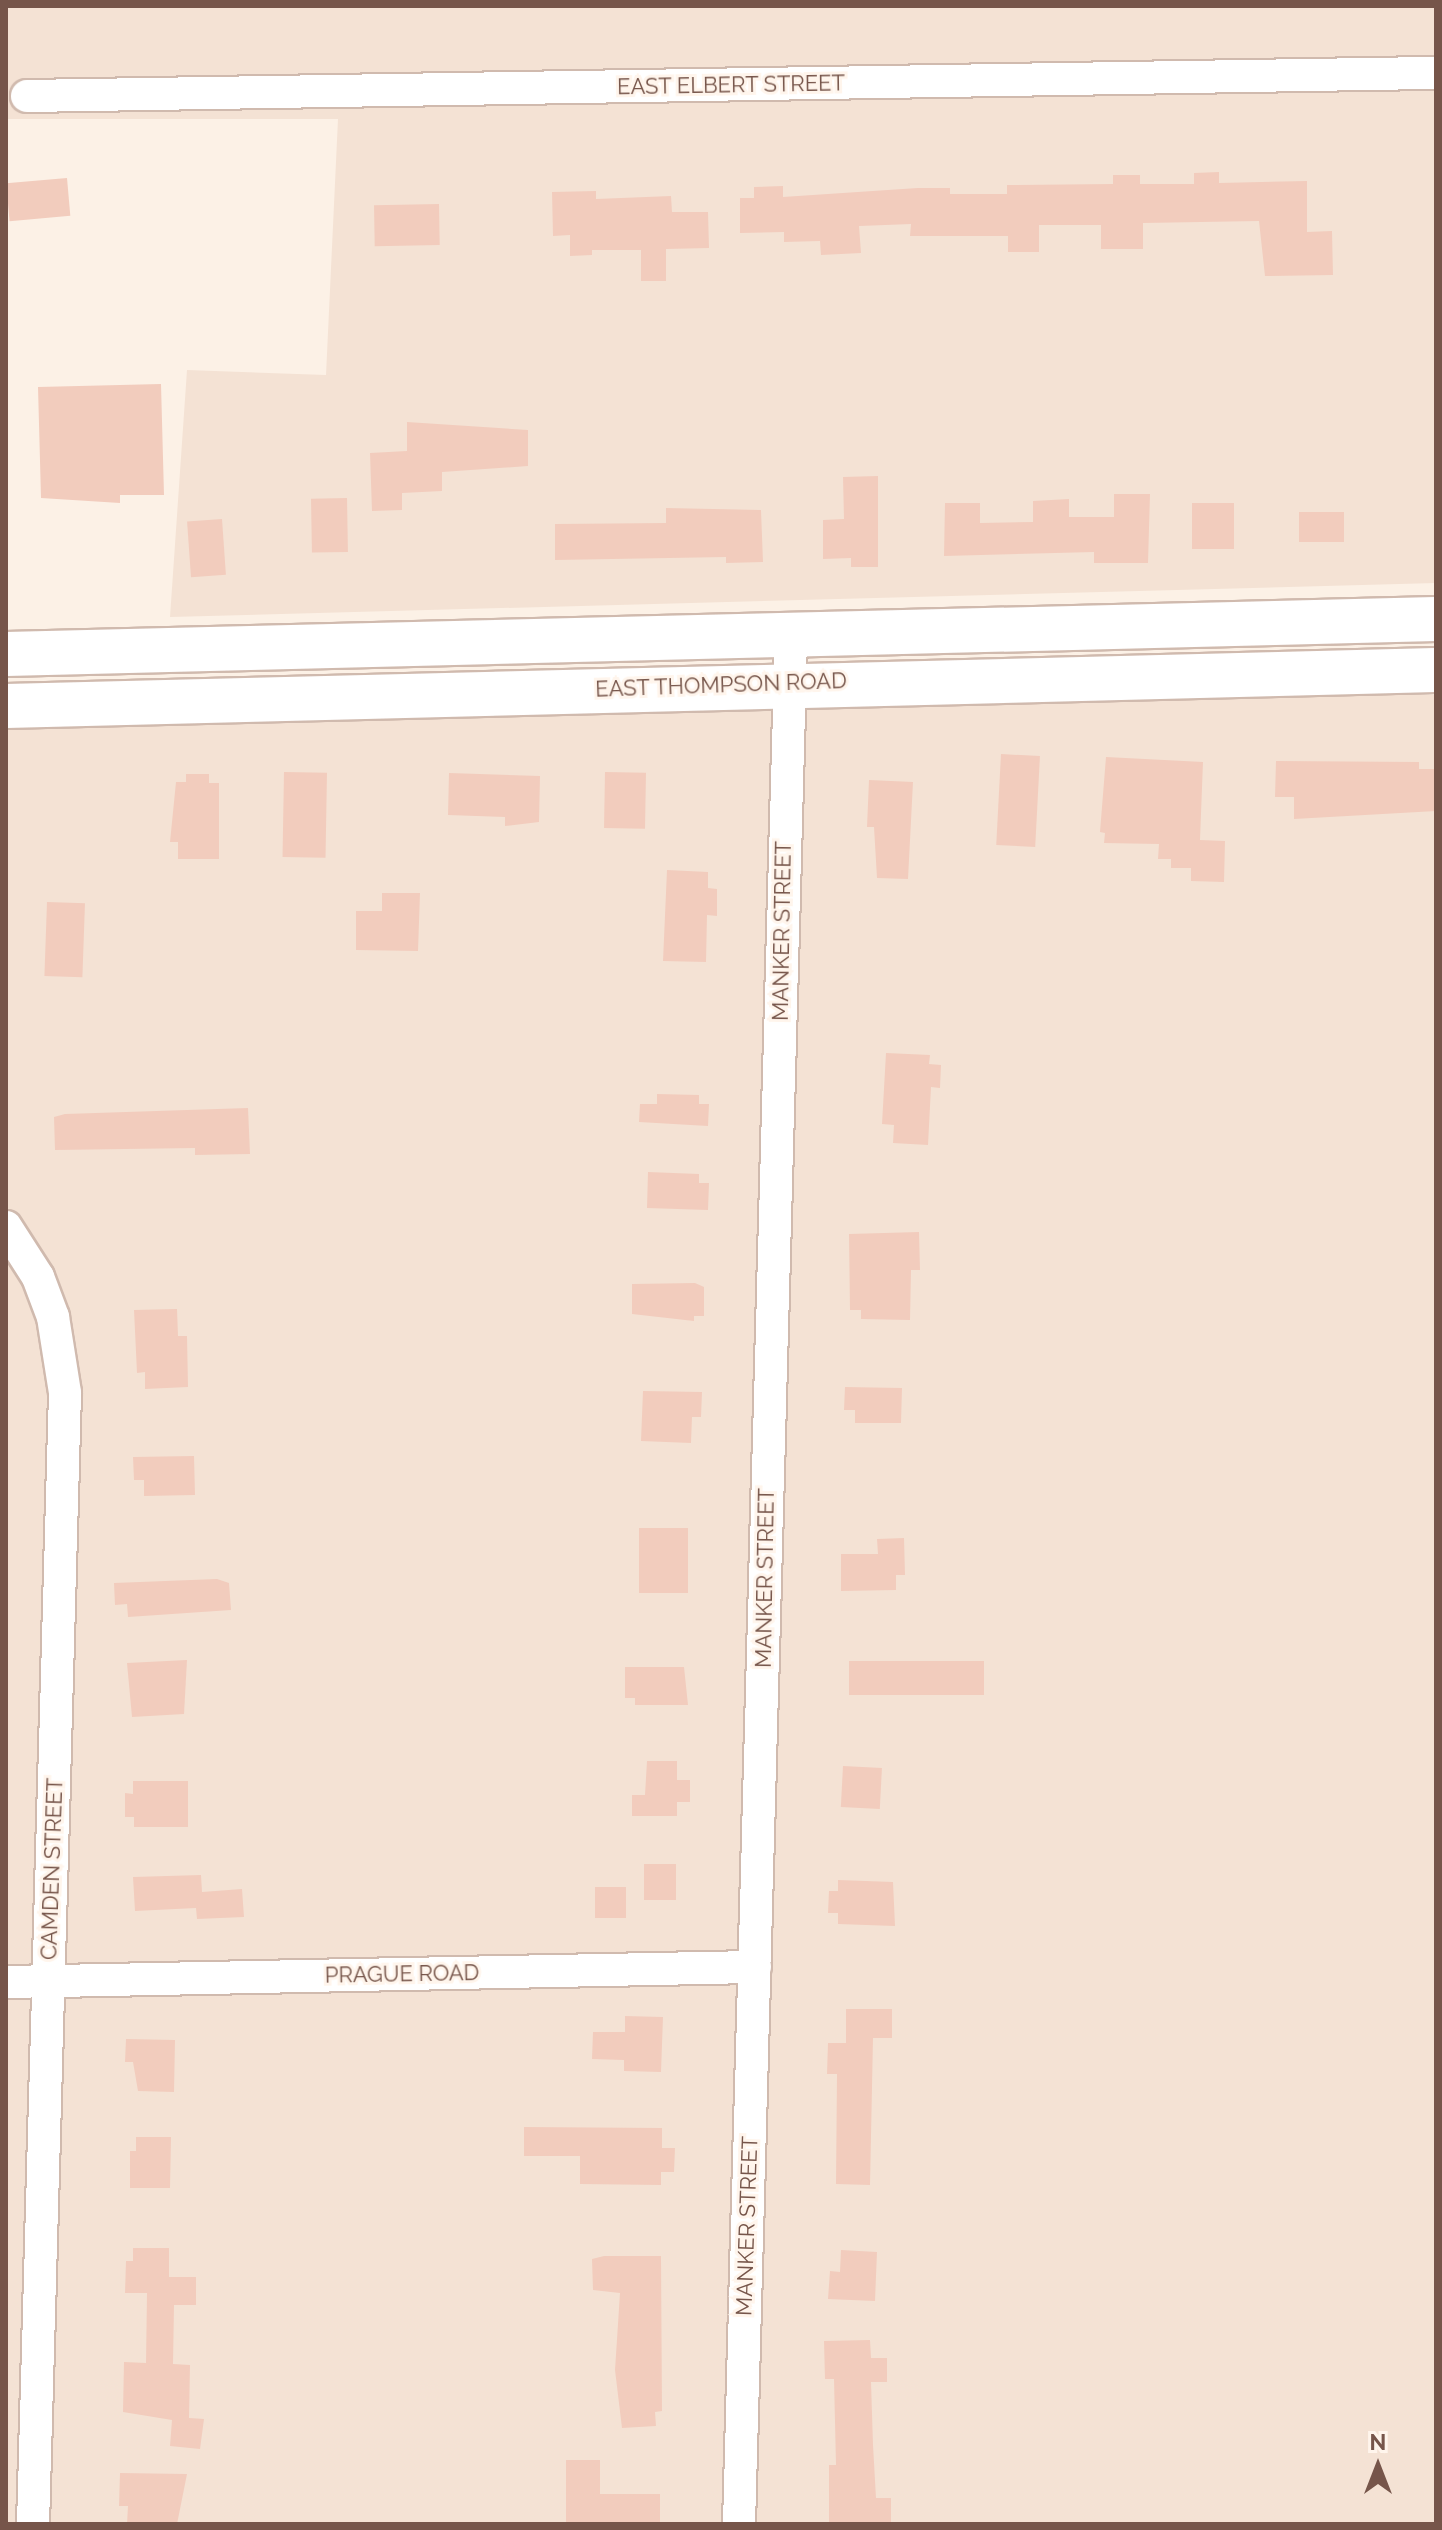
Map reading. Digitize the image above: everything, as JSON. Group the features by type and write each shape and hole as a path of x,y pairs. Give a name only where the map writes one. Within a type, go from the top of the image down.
{"main road":[{"path":"6,654 1436,619"},
{"name":"EAST THOMPSON ROAD","path":"6,706 788,683 1436,670"}],"street":[{"name":"EAST ELBERT STREET","path":"27,96 1436,73"},
{"name":"MANKER STREET","path":"739,2524 791,633"},
{"name":"CAMDEN STREET","path":"6,1227 42,1287 56,1327 65,1382 33,2524"},
{"name":"PRAGUE ROAD","path":"6,1982 755,1967"}],"shaded area":[{"path":"6,6 1436,6 1436,583 170,617 187,370 326,375 338,119 6,119"},
{"path":"6,695 1436,695 1436,2524 6,2524"}],"building":[{"path":"1219,172 1219,183 1307,181 1307,232 1332,231 1333,275 1265,276 1259,221 1143,223 1143,249 1101,249 1101,225 1039,225 1039,252 1008,252 1008,236 910,236 911,224 859,226 861,253 821,255 820,241 784,242 784,232 740,233 740,198 754,198 754,187 783,186 783,197 918,188 950,188 950,194 1007,194 1007,185 1113,184 1113,175 1140,175 1140,184 1194,184 1194,173"},
{"path":"67,178 70,216 10,221 6,183"},
{"path":"596,191 596,199 671,196 672,212 708,212 709,248 666,249 666,281 641,281 641,250 592,250 592,255 570,256 570,235 553,236 552,192"},
{"path":"439,204 440,245 375,246 374,205"},
{"path":"161,384 164,495 120,495 120,503 41,498 38,387"},
{"path":"407,422 528,430 528,466 442,472 442,491 402,493 402,510 372,511 370,453 407,451"},
{"path":"878,476 878,567 851,567 851,558 823,559 823,520 844,519 843,477"},
{"path":"1114,494 1150,494 1148,563 1094,563 1094,552 944,556 945,503 980,503 980,523 1033,522 1033,501 1069,499 1069,517 1114,517"},
{"path":"347,498 348,552 312,553 311,499"},
{"path":"1192,503 1234,503 1234,549 1192,549"},
{"path":"666,508 761,510 763,562 726,563 726,557 555,560 555,524 666,523"},
{"path":"1299,512 1344,512 1344,542 1299,542"},
{"path":"222,519 226,575 191,577 187,521"},
{"path":"1001,754 1040,756 1035,847 996,845"},
{"path":"1106,757 1203,762 1200,840 1225,841 1224,882 1191,881 1191,868 1171,868 1171,859 1158,859 1159,844 1104,843 1105,833 1100,832"},
{"path":"1276,761 1419,762 1419,769 1436,769 1436,811 1294,819 1294,797 1275,797"},
{"path":"284,772 327,773 326,858 283,857"},
{"path":"605,772 646,773 645,829 604,828"},
{"path":"449,773 540,776 539,822 505,826 505,817 448,815"},
{"path":"186,774 209,774 209,783 219,783 219,859 178,859 178,842 170,842 176,782 186,782"},
{"path":"869,780 913,782 908,879 877,878 874,827 867,827"},
{"path":"667,870 708,872 708,888 717,889 717,916 707,915 706,962 663,961"},
{"path":"382,893 420,893 418,951 356,950 356,911 382,911"},
{"path":"47,902 85,903 82,977 44,976"},
{"path":"886,1053 930,1055 929,1064 941,1065 940,1088 931,1087 928,1145 893,1143 894,1125 882,1124"},
{"path":"657,1094 699,1095 699,1104 709,1104 708,1126 639,1122 640,1104 657,1104"},
{"path":"248,1108 250,1154 195,1155 195,1148 55,1150 54,1117 65,1114"},
{"path":"648,1172 699,1174 699,1183 709,1183 708,1210 647,1208"},
{"path":"919,1232 920,1270 911,1270 910,1320 861,1319 861,1310 850,1310 849,1234"},
{"path":"695,1283 704,1287 704,1316 694,1316 694,1321 632,1314 632,1284"},
{"path":"177,1309 178,1336 187,1336 188,1387 145,1389 145,1372 137,1373 134,1310"},
{"path":"845,1387 902,1388 901,1423 855,1423 855,1410 844,1410"},
{"path":"643,1391 702,1392 701,1417 692,1417 691,1443 641,1441"},
{"path":"194,1456 195,1495 144,1496 144,1480 134,1480 133,1457"},
{"path":"639,1528 688,1528 688,1593 639,1593"},
{"path":"904,1538 905,1575 896,1575 896,1590 841,1591 841,1554 878,1554 877,1539"},
{"path":"217,1579 229,1583 231,1610 128,1617 127,1604 115,1605 114,1583"},
{"path":"187,1660 184,1714 132,1717 127,1663"},
{"path":"849,1661 984,1661 984,1695 849,1695"},
{"path":"625,1667 684,1667 688,1705 635,1705 635,1698 625,1698"},
{"path":"647,1761 677,1761 677,1780 690,1780 690,1802 677,1802 677,1816 632,1816 632,1795 645,1795"},
{"path":"843,1766 882,1768 880,1809 841,1807"},
{"path":"133,1781 188,1781 188,1827 134,1827 134,1817 125,1817 125,1793 133,1794"},
{"path":"644,1864 676,1864 676,1900 644,1900"},
{"path":"201,1875 202,1892 242,1889 244,1917 197,1919 196,1908 135,1911 133,1877"},
{"path":"838,1880 893,1882 895,1926 838,1924 838,1913 828,1913 829,1891 838,1891"},
{"path":"595,1887 626,1887 626,1918 595,1918"},
{"path":"846,2009 892,2009 892,2038 873,2038 870,2185 836,2184 837,2074 827,2074 828,2043 846,2043"},
{"path":"625,2016 663,2017 661,2072 624,2071 624,2060 592,2059 593,2032 625,2032"},
{"path":"126,2039 175,2040 174,2092 138,2091 133,2062 125,2062"},
{"path":"524,2127 662,2128 662,2148 675,2148 674,2172 661,2172 661,2185 580,2184 580,2156 524,2156"},
{"path":"136,2137 171,2137 170,2188 130,2188 130,2151 136,2151"},
{"path":"133,2248 169,2248 169,2277 196,2277 196,2305 174,2305 173,2364 190,2365 189,2418 204,2419 200,2449 170,2446 172,2420 123,2412 124,2362 146,2363 147,2293 125,2293 126,2261 133,2261"},
{"path":"841,2250 877,2252 875,2301 828,2299 830,2271 840,2272"},
{"path":"604,2256 661,2256 662,2411 655,2412 656,2426 622,2428 615,2370 620,2293 593,2290 592,2259"},
{"path":"870,2340 871,2358 887,2358 887,2382 871,2382 876,2498 891,2498 891,2523 829,2524 829,2465 836,2465 834,2379 825,2379 824,2341"},
{"path":"566,2460 600,2460 600,2494 660,2494 660,2524 566,2522"},
{"path":"120,2473 187,2474 177,2524 127,2524 128,2506 119,2506"}]}
